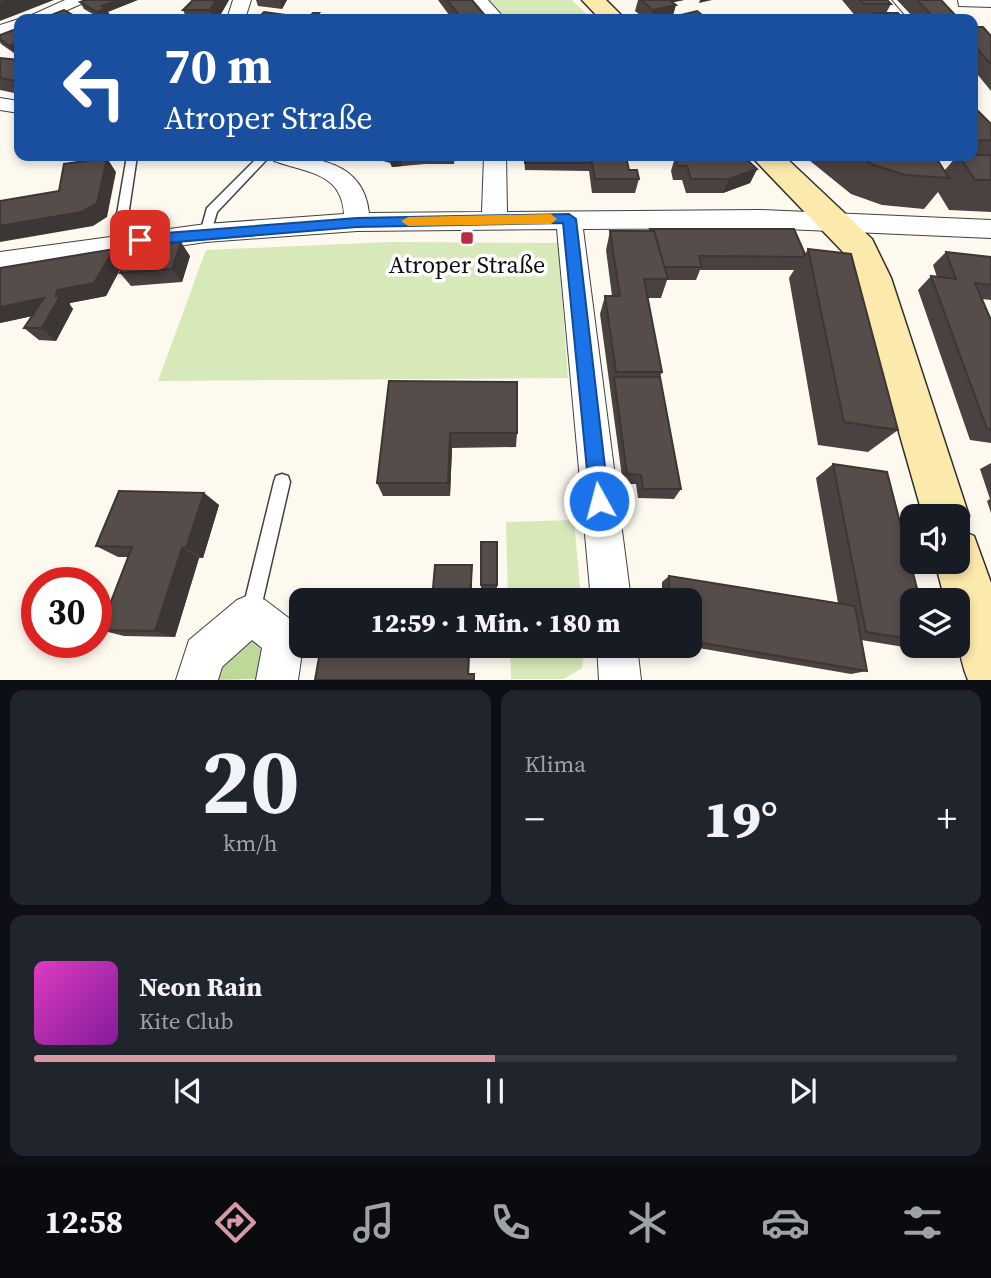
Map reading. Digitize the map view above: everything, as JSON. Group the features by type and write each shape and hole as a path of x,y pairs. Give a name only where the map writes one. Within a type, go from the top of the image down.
{"main road":[{"path":"593,0 608,14"},
{"path":"771,161 835,220 860,248 873,278 942,504"},
{"path":"963,574 991,669"}],"street":[{"path":"45,14 82,0"},
{"path":"479,0 492,14"},
{"path":"882,0 894,14"},
{"path":"965,2 991,2"},
{"path":"297,161 338,175 355,193 357,222"},
{"path":"495,161 495,220"},
{"path":"0,262 118,243 206,233 357,222 569,219 835,220 991,229"},
{"path":"569,219 610,588"},
{"path":"197,680 204,655 251,614 284,639 277,680"},
{"path":"618,658 620,680"}],"lane":[{"path":"118,243 131,161"},
{"path":"206,233 211,211 260,161"},
{"path":"251,614 282,482"}],"green space":[{"path":"486,0 572,0 587,14 499,14"},
{"path":"389,242 558,243 568,378 158,381 206,250"},
{"path":"574,520 580,588 508,588 506,522"},
{"path":"244,639 254,641 264,653 260,679 211,680"},
{"path":"510,658 583,658 582,668 564,679 511,679"}],"building":[{"path":"118,0 102,6 106,8 97,12 80,2"},
{"path":"193,0 216,0 210,10 183,10"},
{"path":"447,0 472,0 484,14 458,14"},
{"path":"641,0 669,0 676,5 653,10"},
{"path":"860,0 887,0 891,4 863,4"},
{"path":"917,0 941,0 954,14 930,14"},
{"path":"64,10 71,14 54,14"},
{"path":"978,27 983,27 991,36 991,64 978,50"},
{"path":"14,30 14,44 9,46 0,39 0,35"},
{"path":"0,58 14,59 14,81 0,78"},
{"path":"978,111 991,124 991,140 978,141"},
{"path":"978,155 991,155 991,180 975,180 962,161 978,161"},
{"path":"106,161 97,203 81,212 0,226 0,201 59,191 64,164"},
{"path":"525,161 590,161 590,163"},
{"path":"592,161 627,161 629,170 637,170 639,179 595,179"},
{"path":"676,161 748,161 757,169 729,179 691,179 687,166 678,166"},
{"path":"867,161 938,161 949,178 905,175"},
{"path":"650,229 794,229 805,254 803,257 699,256 702,267 664,267 654,231"},
{"path":"610,231 654,231 668,279 644,279 662,372 616,372 605,296 620,296"},
{"path":"181,242 172,269 120,273 131,246"},
{"path":"114,249 94,283 57,290 56,296 60,296 42,328 24,328 44,298 0,307 0,268"},
{"path":"808,249 851,254 898,430 844,422"},
{"path":"946,252 991,257 991,285 975,283 991,320 991,430 987,429 931,276 956,279"},
{"path":"614,377 660,377 681,489 643,489 641,475 627,474"},
{"path":"389,381 517,382 517,433 450,433 448,483 377,483"},
{"path":"833,464 887,472 900,522 900,574 913,574 917,588 900,588 900,637 866,632"},
{"path":"119,491 204,493 186,548 182,548 155,631 112,630 112,599 132,547 96,546"},
{"path":"481,542 497,542 497,585 481,585"},
{"path":"435,565 472,565 471,588 433,588"},
{"path":"669,576 855,606 867,671 702,643 702,588 669,588"},
{"path":"319,658 469,658 468,674 474,674 474,680 315,680"}],"slow traffic":[{"path":"408,221 551,219"}],"place":[{"name":"Atroper Straße","path":"467,238"}],"route":[{"path":"140,240 357,222 569,219 599,501"}]}
